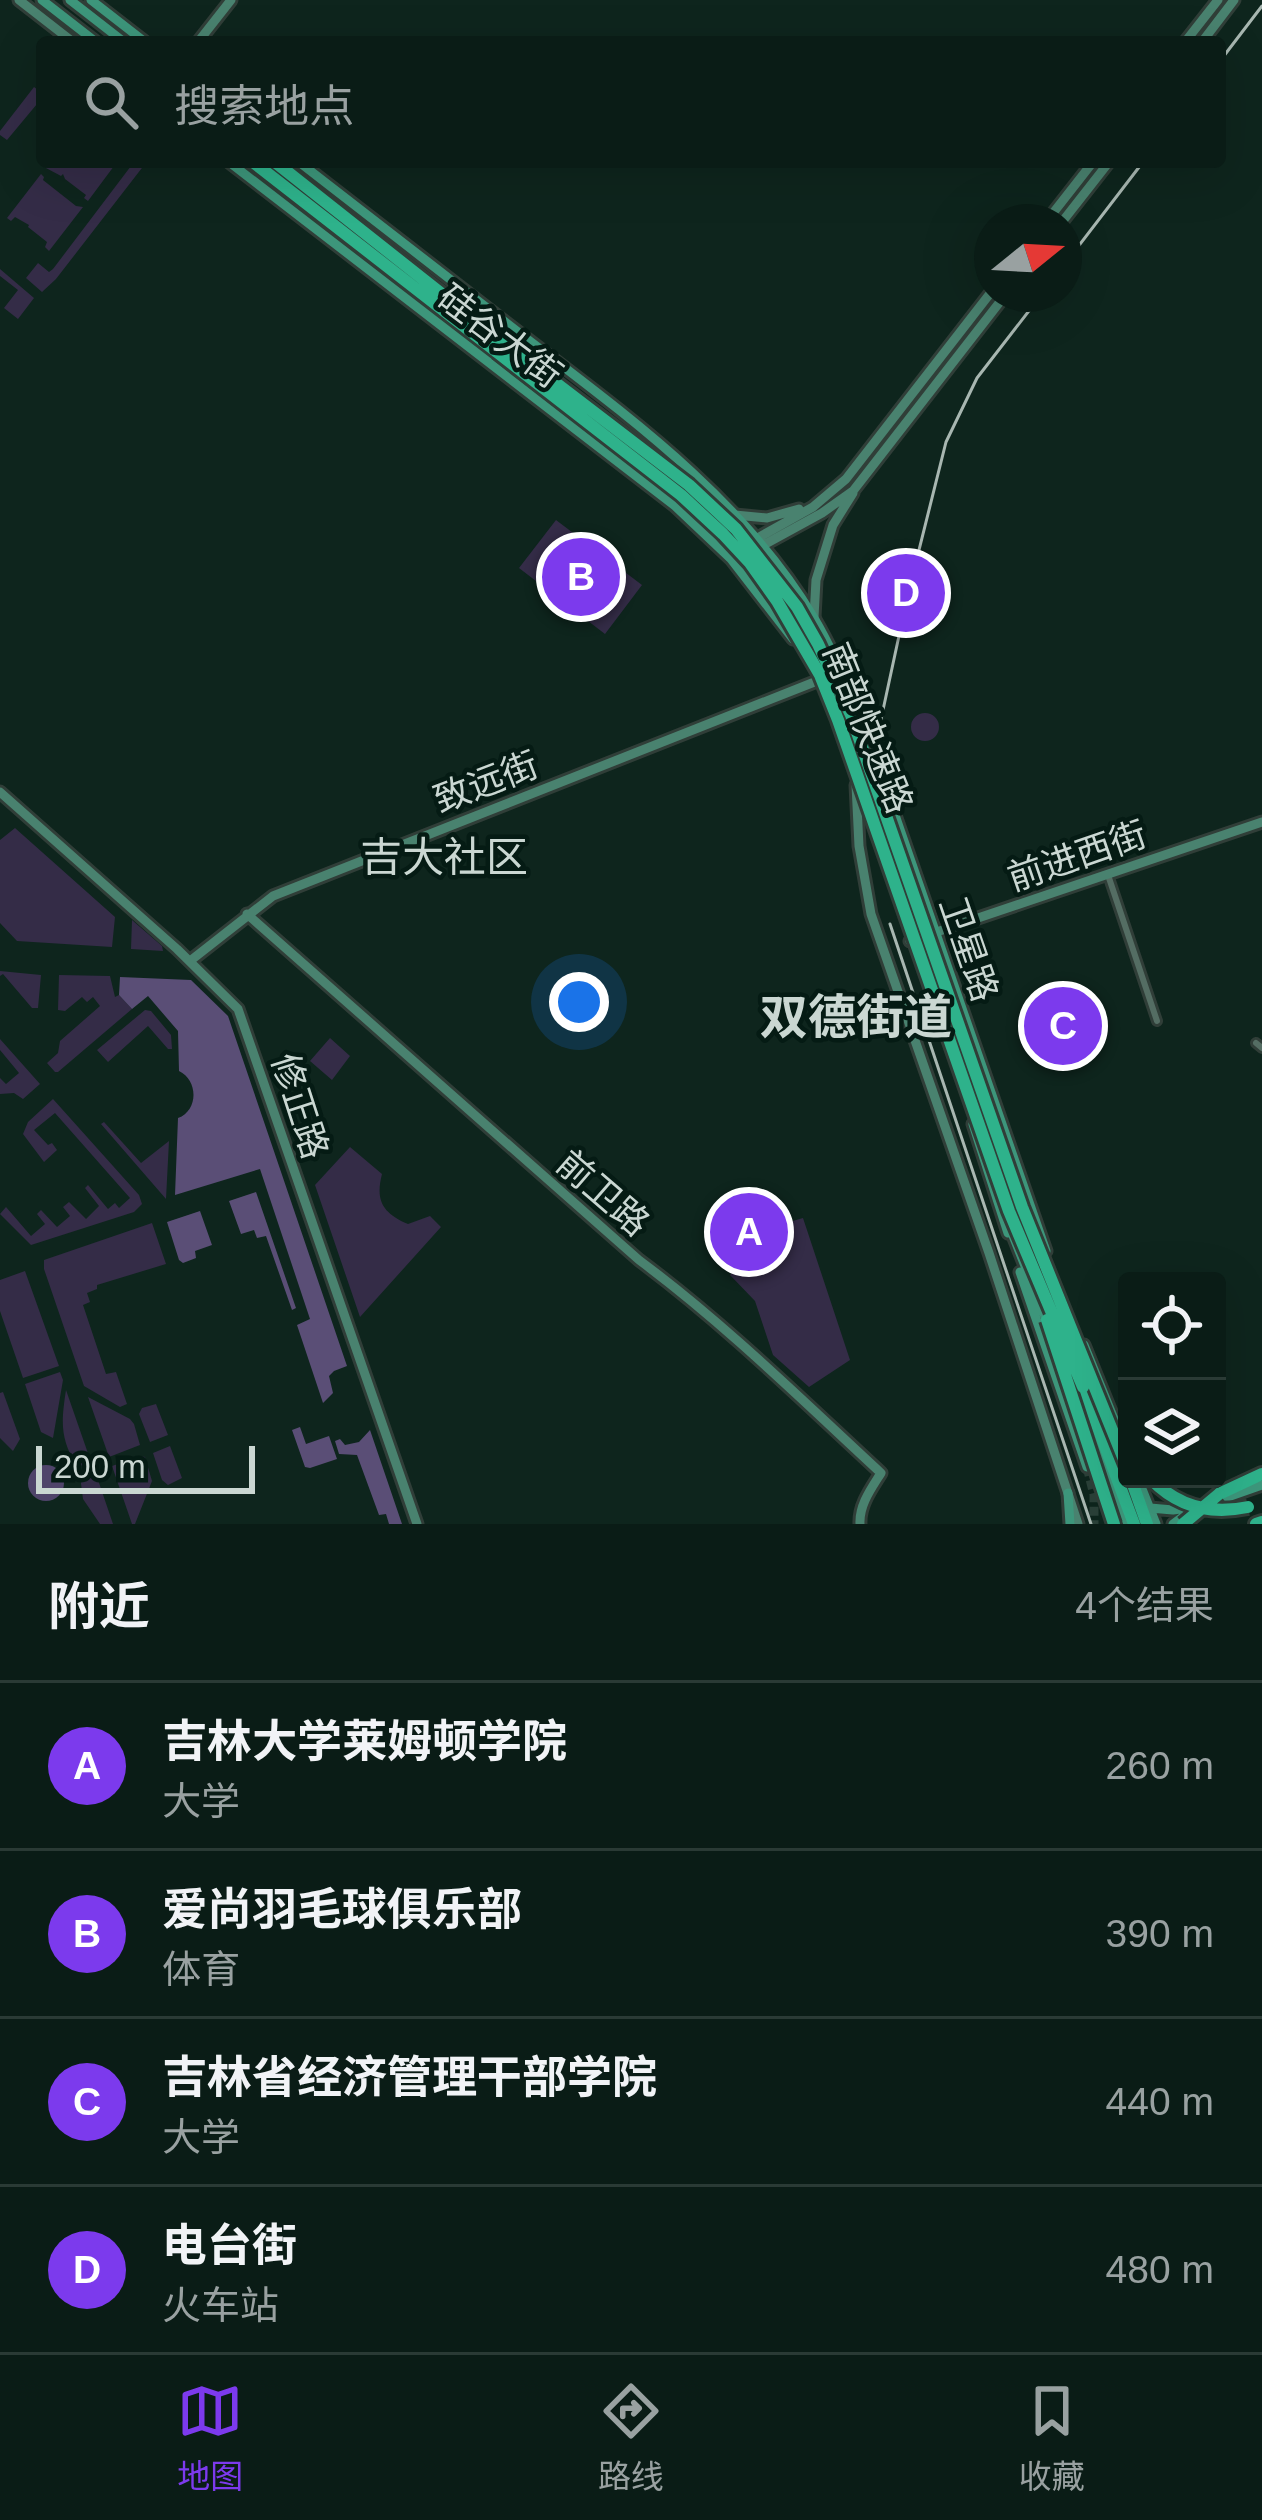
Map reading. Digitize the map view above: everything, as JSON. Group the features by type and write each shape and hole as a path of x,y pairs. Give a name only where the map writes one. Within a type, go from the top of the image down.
{"highway":[{"name":"南部快速路","path":"261,168 689,485 736,529 797,607 851,715 1022,1207 1118,1443"},
{"name":"南部快速路","path":"283,168 704,515 750,563 801,640 838,720 1009,1211 1082,1387 1131,1524"},
{"path":"298,168 304,185"},
{"path":"1009,1211 1114,1524"},
{"path":"1094,1380 1118,1424"},
{"path":"1183,1524 1219,1494 1262,1474"},
{"path":"1138,1488 1152,1524"},
{"path":"1161,1488 1173,1498 1209,1510 1262,1503"}],"main road":[{"path":"42,0 88,36"},
{"path":"70,0 116,36"},
{"path":"91,0 137,36"},
{"name":"硅谷大街","path":"237,168 675,506 731,559"},
{"name":"硅谷大街","path":"304,168 652,435 758,543"},
{"name":"卫星路","path":"758,543 814,617 861,717 1051,1265 1118,1428"},
{"name":"卫星路","path":"731,559 786,629 817,681 1027,1273 1131,1524"},
{"path":"973,1124 1088,1467"},
{"path":"1173,1524 1207,1505 1262,1485"},
{"path":"1140,1488 1152,1524"},
{"path":"1068,1493 1074,1524"},
{"path":"1150,1508 1207,1505"}],"street":[{"path":"19,0 65,36"},
{"path":"203,36 231,0"},
{"path":"1190,36 1218,0"},
{"path":"1207,36 1234,0"},
{"path":"1060,204 1088,168"},
{"path":"1076,204 1103,168"},
{"path":"731,559 813,507 846,479 976,312"},
{"path":"814,617 816,580 833,525 992,312"},
{"path":"758,543 822,513 854,491"},
{"path":"735,515 773,517 831,494"},
{"name":"致远街","path":"190,961 274,896 817,681"},
{"name":"卫星路","path":"856,785 859,846 872,914 1068,1493"},
{"name":"修正路","path":"0,792 190,961 244,1021 417,1524"},
{"name":"前进西街","path":"910,941 1262,822"},
{"path":"1108,875 1157,1021"},
{"name":"前卫路","path":"247,914 881,1473 859,1514 860,1524"}],"shaded area":[{"path":"36,88 36,105 7,140 0,131"},
{"path":"46,168 113,168 88,201"},
{"path":"129,168 142,168 56,279 42,292 26,278 38,263 49,272"},
{"path":"41,174 83,207 49,251 47,242 29,225 7,218"},
{"path":"0,269 34,298 18,319 4,308 18,290 0,276"},
{"path":"556,520 642,585 605,634 519,568"},
{"path":"925,713 935,717 939,727 935,737 925,741 915,737 911,727 915,717"},
{"path":"15,828 115,917 112,947 17,941 0,923 0,840"},
{"path":"132,920 162,946 163,951 131,949"},
{"path":"0,971 41,975 38,1008 32,1008"},
{"path":"59,975 110,976 115,997 119,995 132,1009 55,1072 47,1063 58,1053 60,1041 100,1006 93,997 87,1002 82,997 65,1011 58,1010"},
{"path":"120,977 191,980 228,1016 347,1366 329,1376 333,1393 323,1403 297,1325 310,1319 260,1169 175,1195 178,1118 190,1109 193,1088 179,1071 178,1031 148,996 132,1009 119,995"},
{"path":"145,1010 171,1035 172,1049 148,1026 108,1062 97,1050"},
{"path":"330,1038 350,1056 332,1080 310,1061"},
{"path":"0,1039 40,1084 23,1099 14,1093 0,1094 0,1078 6,1084 19,1073 0,1050"},
{"path":"53,1099 142,1204 134,1212 31,1245 0,1214 6,1207 31,1236 45,1224 37,1214 41,1210 57,1227 70,1216 63,1207 69,1202 86,1219 99,1206 85,1188 88,1185 108,1209 115,1203 119,1208 130,1198 55,1113 34,1130 57,1150 44,1162 23,1134 28,1122"},
{"path":"101,1124 141,1163 169,1141 166,1199"},
{"path":"350,1147 382,1174 381,1199 392,1215 408,1224 430,1216 441,1227 360,1317 315,1185"},
{"path":"256,1192 296,1308 292,1310 266,1236 257,1238 254,1230 241,1234 229,1201"},
{"path":"200,1211 212,1245 195,1251 196,1258 183,1263 167,1222"},
{"path":"803,1218 850,1360 809,1387 773,1355 755,1301 730,1275 772,1227"},
{"path":"152,1223 166,1264 97,1285 87,1293 90,1302 83,1305 106,1374 116,1372 127,1404 120,1407 84,1386 44,1260"},
{"path":"25,1271 59,1366 23,1378 0,1311 0,1280"},
{"path":"60,1372 63,1380 53,1438 41,1432 25,1384"},
{"path":"66,1390 91,1462 77,1467 63,1430"},
{"path":"3,1392 20,1439 13,1451 0,1438"},
{"path":"88,1397 130,1419 140,1445 109,1457"},
{"path":"156,1404 168,1435 150,1442 139,1414 142,1408"},
{"path":"300,1427 306,1444 329,1436 337,1459 305,1467 292,1430"},
{"path":"370,1430 402,1524 389,1524 386,1514 379,1515 357,1455 339,1454 335,1441 359,1442"},
{"path":"170,1446 182,1478 168,1485 153,1453"},
{"path":"141,1456 152,1481 132,1524 112,1466"},
{"path":"46,1465 59,1470 64,1483 59,1496 46,1501 33,1496 28,1483 33,1470"},
{"path":"95,1471 113,1524 100,1524 83,1499 80,1476"}],"tunnel":[{"path":"1087,1467 1094,1524"}],"tram line":[{"path":"1226,53 1262,6"},
{"path":"1082,242 1138,168"},
{"path":"880,724 946,442 977,378 1028,312"},
{"path":"890,924 1091,1524"}],"place":[{"name":"爱尚羽毛球俱乐部","path":"581,577"},
{"name":"电台街","path":"906,593"},
{"name":"吉林省经济管理干部学院","path":"1063,1026"},
{"name":"吉林大学莱姆顿学院","path":"749,1232"}],"district":[{"name":"吉大社区","path":"444,857"},
{"name":"双德街道","path":"856,1017"}]}
